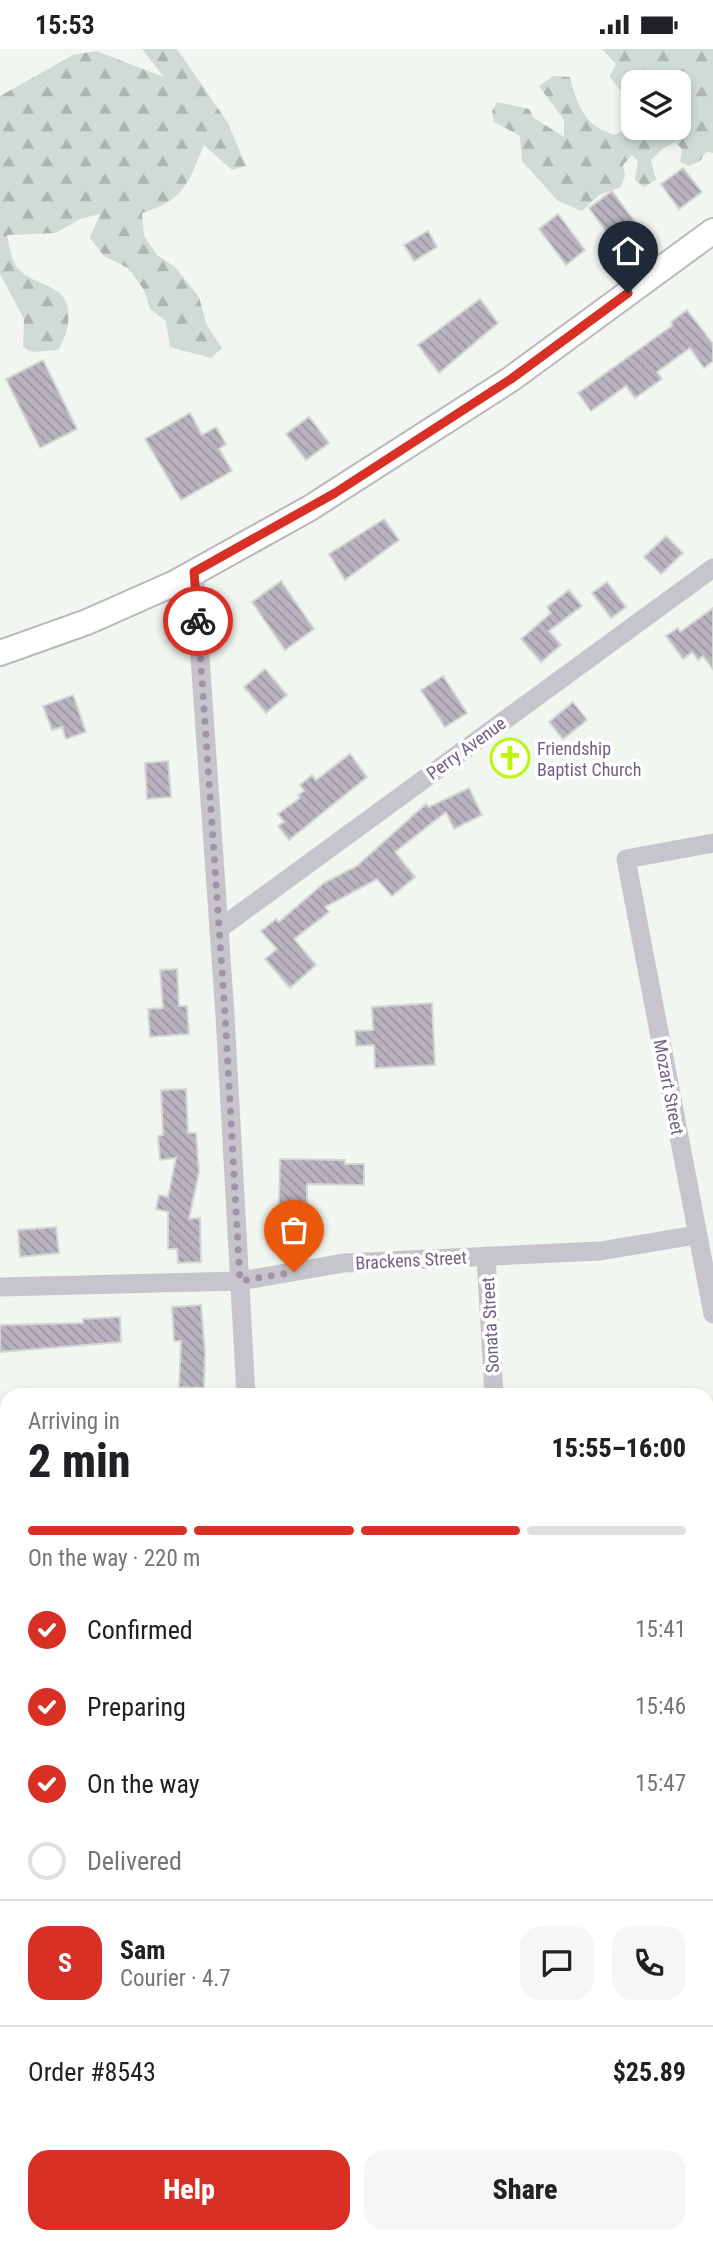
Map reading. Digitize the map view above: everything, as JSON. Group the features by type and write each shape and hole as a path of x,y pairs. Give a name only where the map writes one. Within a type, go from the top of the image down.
{"main road":[{"path":"0,653 87,622 194,572 310,508 511,379 713,231"}],"street":[{"name":"Perry Avenue","path":"219,929 713,568"},
{"path":"194,572 219,929 246,1388"},
{"name":"Mozart Street","path":"713,843 626,859 713,1314"},
{"name":"Brackens Street","path":"0,1287 240,1281 344,1263 612,1250 696,1235"},
{"name":"Sonata Street","path":"486,1256 494,1388"}],"green space":[{"path":"142,49 177,49 228,123 246,166 232,170 204,145 183,189 167,203 142,213 144,236 157,255 175,267 199,297 207,326 222,348 211,358 170,347 166,321 150,309 144,290 128,268 104,256 90,238 100,214 80,219 56,233 7,235 16,266 28,277 60,293 68,308 68,326 58,350 33,352 23,347 24,319 0,274 0,96 73,55 96,51 164,77"},
{"path":"602,49 713,49 713,153 706,152 700,161 689,166 680,162 682,149 675,142 662,149 651,160 656,180 644,187 635,180 638,161 632,155 623,165 625,176 621,187 599,195 582,211 558,201 522,161 520,136 494,122 492,111 497,102 529,109 534,118 564,137 564,120 539,86 553,76 570,77 579,106 596,127 615,135 621,132 621,140 691,140 691,70 621,70 621,91 610,76 616,64"}],"building":[{"path":"683,168 702,192 679,209 661,184"},
{"path":"612,191 634,221 611,238 589,208"},
{"path":"558,214 585,250 566,265 539,229"},
{"path":"428,231 437,247 414,261 404,245"},
{"path":"480,299 498,323 439,373 418,345"},
{"path":"687,310 713,344 713,361 704,368 690,348 657,372 662,379 635,398 626,386 591,411 578,393 673,325 671,322"},
{"path":"43,360 77,429 40,448 6,379"},
{"path":"190,413 202,435 216,427 226,444 219,449 232,471 181,500 145,439"},
{"path":"309,417 329,443 306,460 286,434"},
{"path":"384,519 399,540 345,580 329,554"},
{"path":"666,536 683,553 661,574 644,557"},
{"path":"281,581 314,629 285,650 252,602"},
{"path":"607,582 626,607 611,618 592,593"},
{"path":"569,590 582,606 549,631 561,645 541,662 521,639 551,613 547,607"},
{"path":"713,608 713,669 703,656 698,660 692,652 683,659 666,636 678,628 680,632"},
{"path":"265,669 287,695 266,713 244,687"},
{"path":"443,676 467,713 445,727 421,690"},
{"path":"73,695 86,732 66,739 62,727 52,730 43,706"},
{"path":"573,702 587,720 563,739 549,722"},
{"path":"350,754 367,777 289,840 278,826 284,822 278,814 300,798 298,795 304,791 300,785 312,775 316,780"},
{"path":"168,761 171,797 147,799 145,763"},
{"path":"469,788 482,815 454,829 446,812 395,852 415,877 392,896 377,879 325,907 329,912 294,939 316,965 290,988 265,959 277,949 261,931 276,919 279,922 324,883 357,866 426,804 429,807"},
{"path":"177,969 179,1006 187,1006 189,1034 150,1037 148,1009 163,1008 160,970"},
{"path":"432,1003 435,1065 375,1068 374,1045 356,1046 355,1031 373,1030 372,1007"},
{"path":"186,1089 188,1133 196,1133 199,1172 189,1219 200,1218 201,1262 178,1263 177,1249 168,1249 168,1212 156,1209 159,1195 168,1197 176,1158 160,1160 158,1136 163,1135 161,1090"},
{"path":"280,1159 345,1160 345,1164 364,1164 364,1185 307,1184 307,1204 279,1203"},
{"path":"56,1227 59,1253 20,1257 18,1230"},
{"path":"201,1305 205,1352 204,1388 179,1387 181,1341 174,1341 172,1307"},
{"path":"120,1317 121,1342 0,1352 0,1325 83,1323 83,1319"}],"way so far":[{"path":"198,621 240,1281 294,1272"}],"place":[{"name":"Friendship Baptist Church","path":"510,758"}],"route":[{"path":"198,621 194,572 335,493 511,379 628,293"}]}
